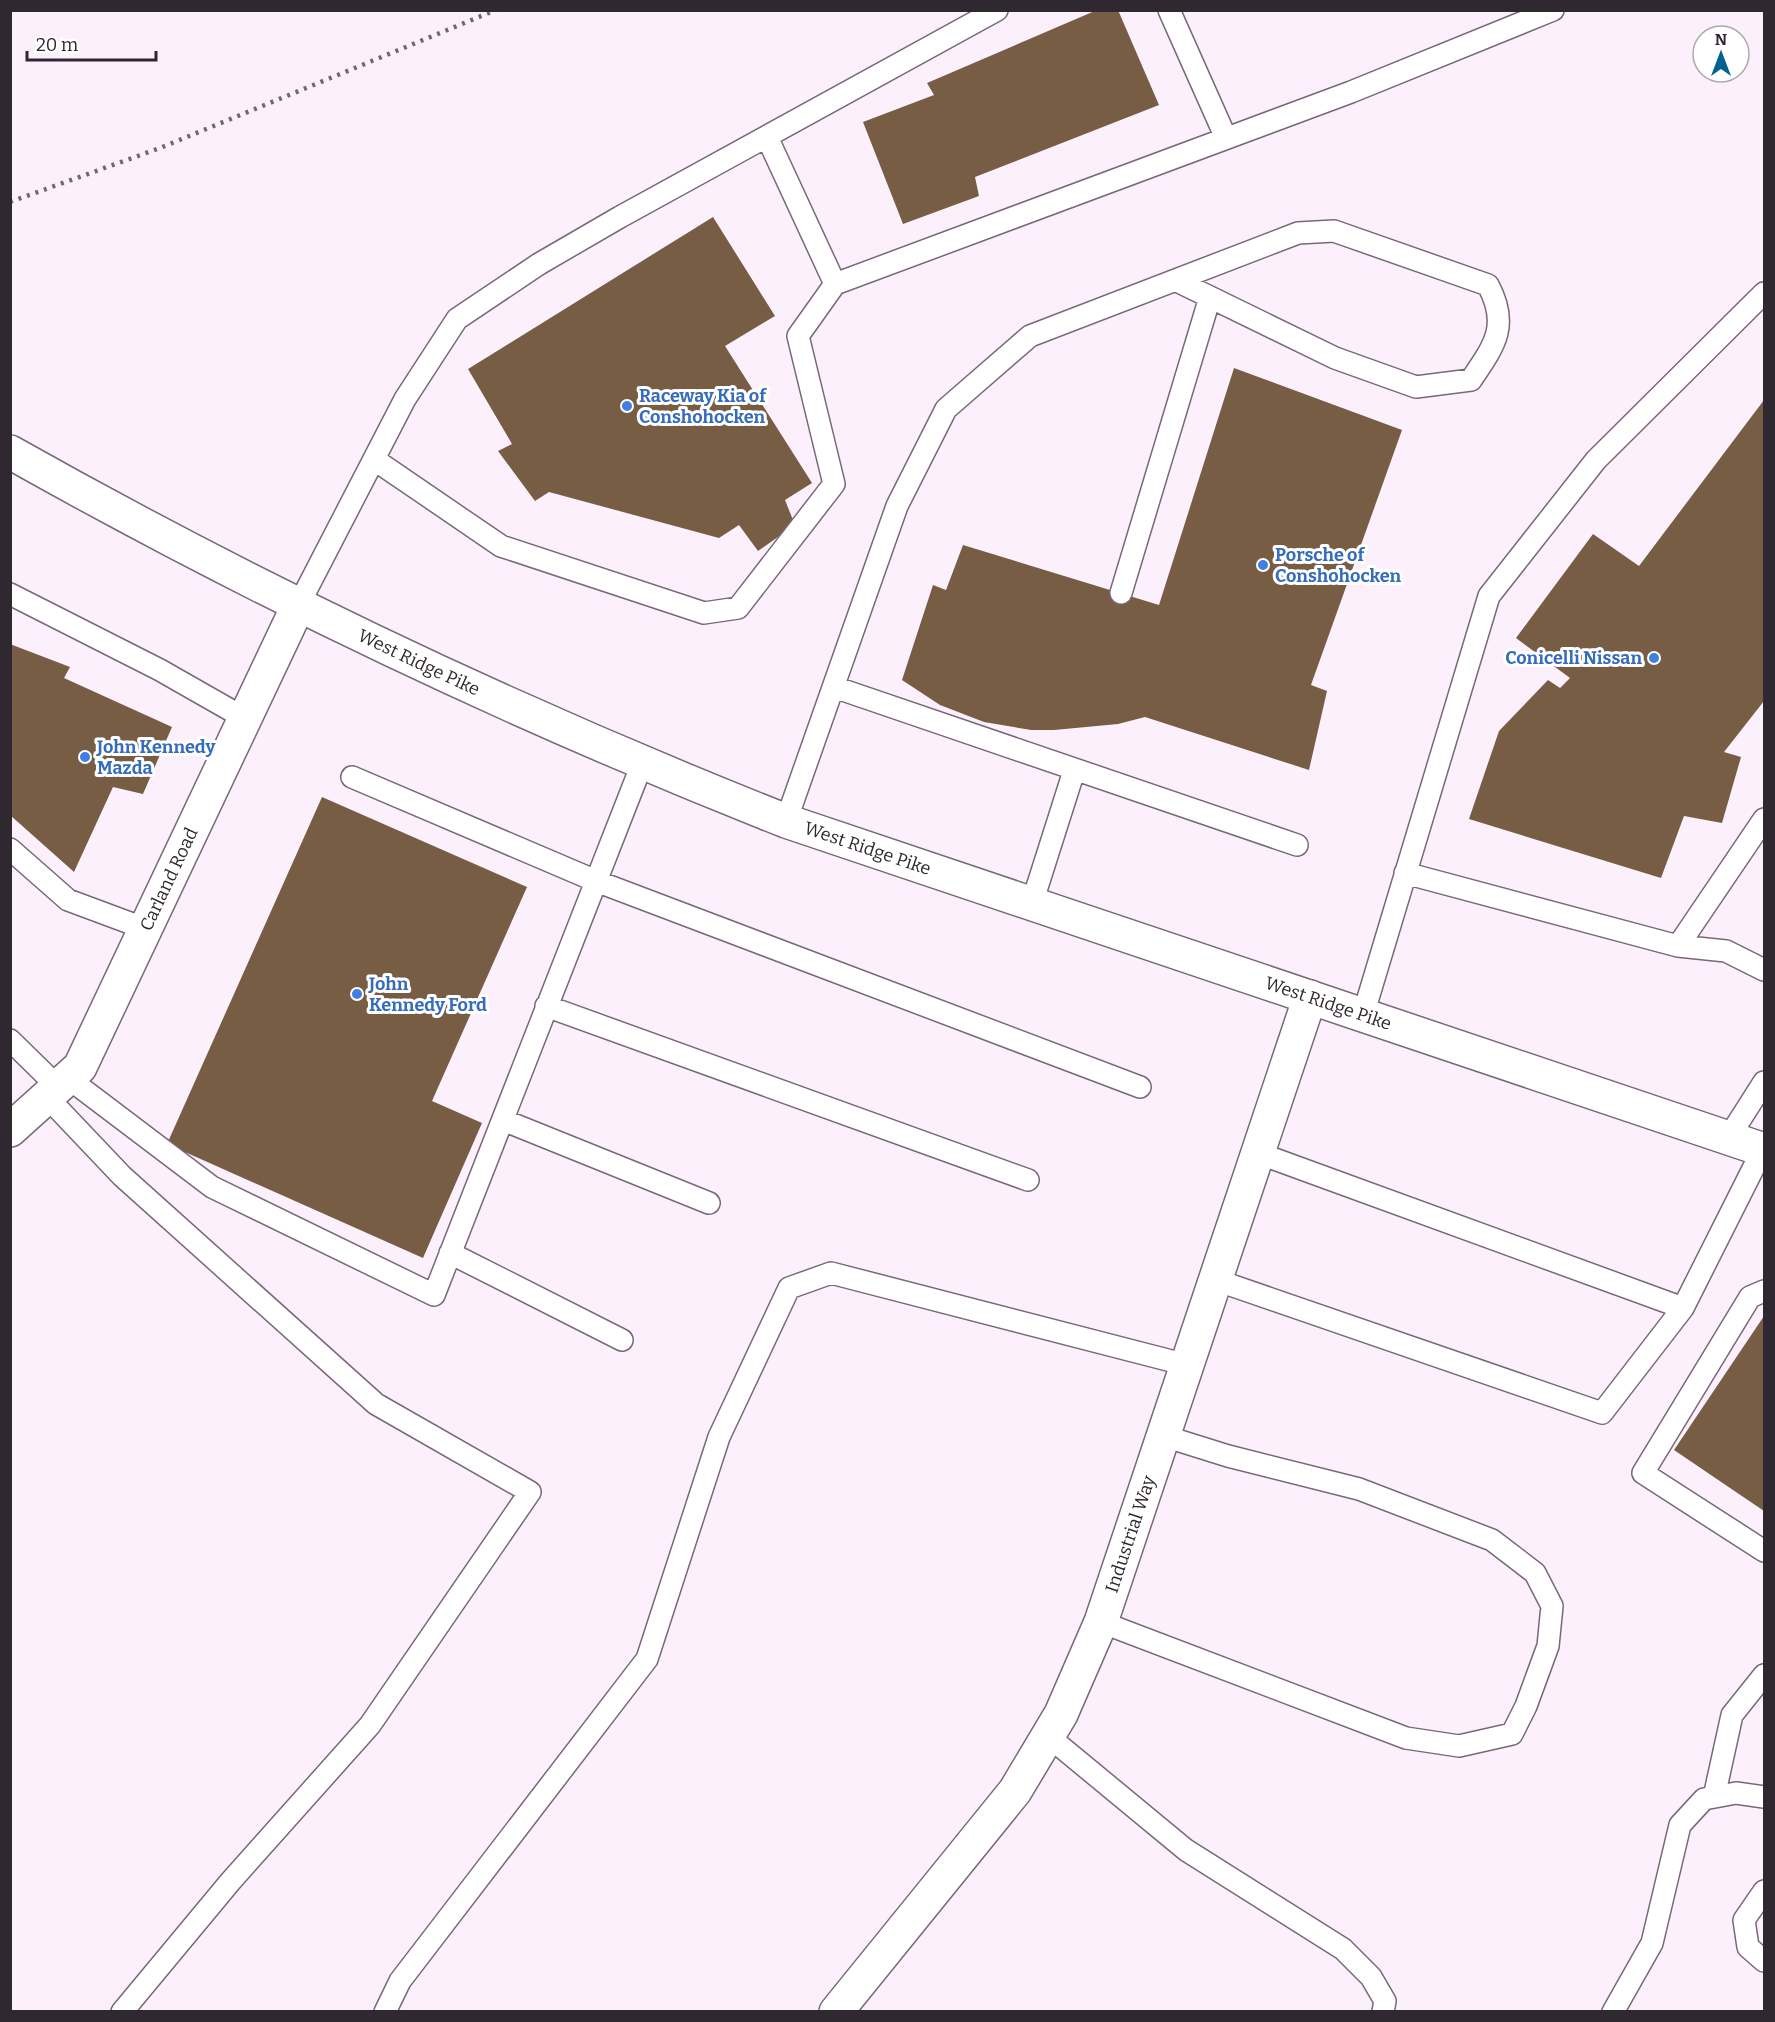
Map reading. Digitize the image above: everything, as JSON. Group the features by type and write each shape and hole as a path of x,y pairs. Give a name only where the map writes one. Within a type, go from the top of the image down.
{"main road":[{"name":"West Ridge Pike","path":"10,452 109,508 298,606 642,765 786,822 1764,1150"},
{"name":"Carland Road","path":"10,1130 80,1067 298,606"},
{"name":"Industrial Way","path":"836,2012 1015,1791 1061,1714 1101,1622 1310,997"}],"lane":[{"path":"298,606 405,399 457,319 539,264 997,10"},
{"path":"1169,10 1227,138"},
{"path":"375,460 501,546 704,613 738,608 834,484 798,336 835,284 1452,53 1552,10"},
{"path":"767,137 835,284"},
{"path":"786,822 897,506 946,409 1030,336 1177,281 1271,242 1298,233 1334,231 1488,285 1498,303 1496,342 1471,380 1416,387 1335,358 1177,281"},
{"path":"1363,1015 1489,596 1596,460 1764,293"},
{"path":"1121,593 1210,297"},
{"path":"10,594 160,670 246,719"},
{"path":"834,687 1074,771 1297,845"},
{"path":"57,1088 212,1187 434,1295 642,765"},
{"path":"1032,903 1074,771"},
{"path":"352,777 596,881 1140,1087"},
{"path":"1678,946 1764,819"},
{"path":"10,849 68,900 146,929"},
{"path":"1405,873 1678,946 1725,951 1764,970"},
{"path":"546,1006 1028,1180"},
{"path":"10,1040 57,1088 122,1176 376,1404 531,1492 370,1725 230,1882 122,2012"},
{"path":"1729,1137 1764,1082"},
{"path":"502,1120 709,1203"},
{"path":"1216,1280 1602,1413 1683,1308 1764,1150"},
{"path":"1258,1153 1683,1308"},
{"path":"450,1253 622,1340"},
{"path":"385,2012 400,1981 647,1659 719,1437 789,1288 831,1273 1187,1365"},
{"path":"1764,1291 1750,1298 1643,1473 1764,1551"},
{"path":"1101,1622 1406,1738 1459,1746 1512,1734 1526,1706 1548,1646 1551,1606 1534,1573 1492,1540 1359,1489 1228,1456 1164,1436"},
{"path":"1714,1797 1732,1715 1764,1676"},
{"path":"1048,1736 1186,1850 1343,1949 1371,1977 1385,2001 1383,2012"},
{"path":"1624,2007 1652,1943 1680,1826 1704,1799 1736,1793 1764,1797"},
{"path":"1764,1892 1744,1920 1748,1947 1764,1961"}],"building":[{"path":"1097,10 1118,10 1159,105 975,177 979,196 903,224 863,122 934,95 927,83"},
{"name":"Raceway Kia of Conshohocken","path":"713,217 775,316 725,346 812,483 785,500 795,525 758,551 739,525 719,538 549,492 535,501 498,451 512,444 468,369"},
{"name":"Porsche of Conshohocken","path":"1234,368 1402,430 1311,685 1327,691 1309,770 1145,717 1118,724 1054,730 1031,730 984,722 940,705 902,680 933,585 946,590 963,545 1159,605"},
{"name":"Conicelli Nissan","path":"1764,400 1764,701 1724,752 1741,757 1722,823 1684,816 1661,878 1469,819 1499,731 1548,680 1560,688 1570,678 1516,638 1593,534 1639,566"},
{"name":"John Kennedy Mazda","path":"10,644 70,667 64,678 172,727 143,794 113,787 74,872 10,815"},
{"name":"John Kennedy Ford","path":"322,797 527,887 432,1101 482,1123 423,1258 167,1144"},
{"path":"1764,1316 1764,1511 1674,1450"}],"railway":[{"path":"10,202 160,148 496,10"}],"place":[{"name":"Raceway Kia of Conshohocken","path":"627,406"},
{"name":"Porsche of Conshohocken","path":"1263,565"},
{"name":"Conicelli Nissan","path":"1654,658"},
{"name":"John Kennedy Mazda","path":"85,757"},
{"name":"John Kennedy Ford","path":"357,994"}]}
